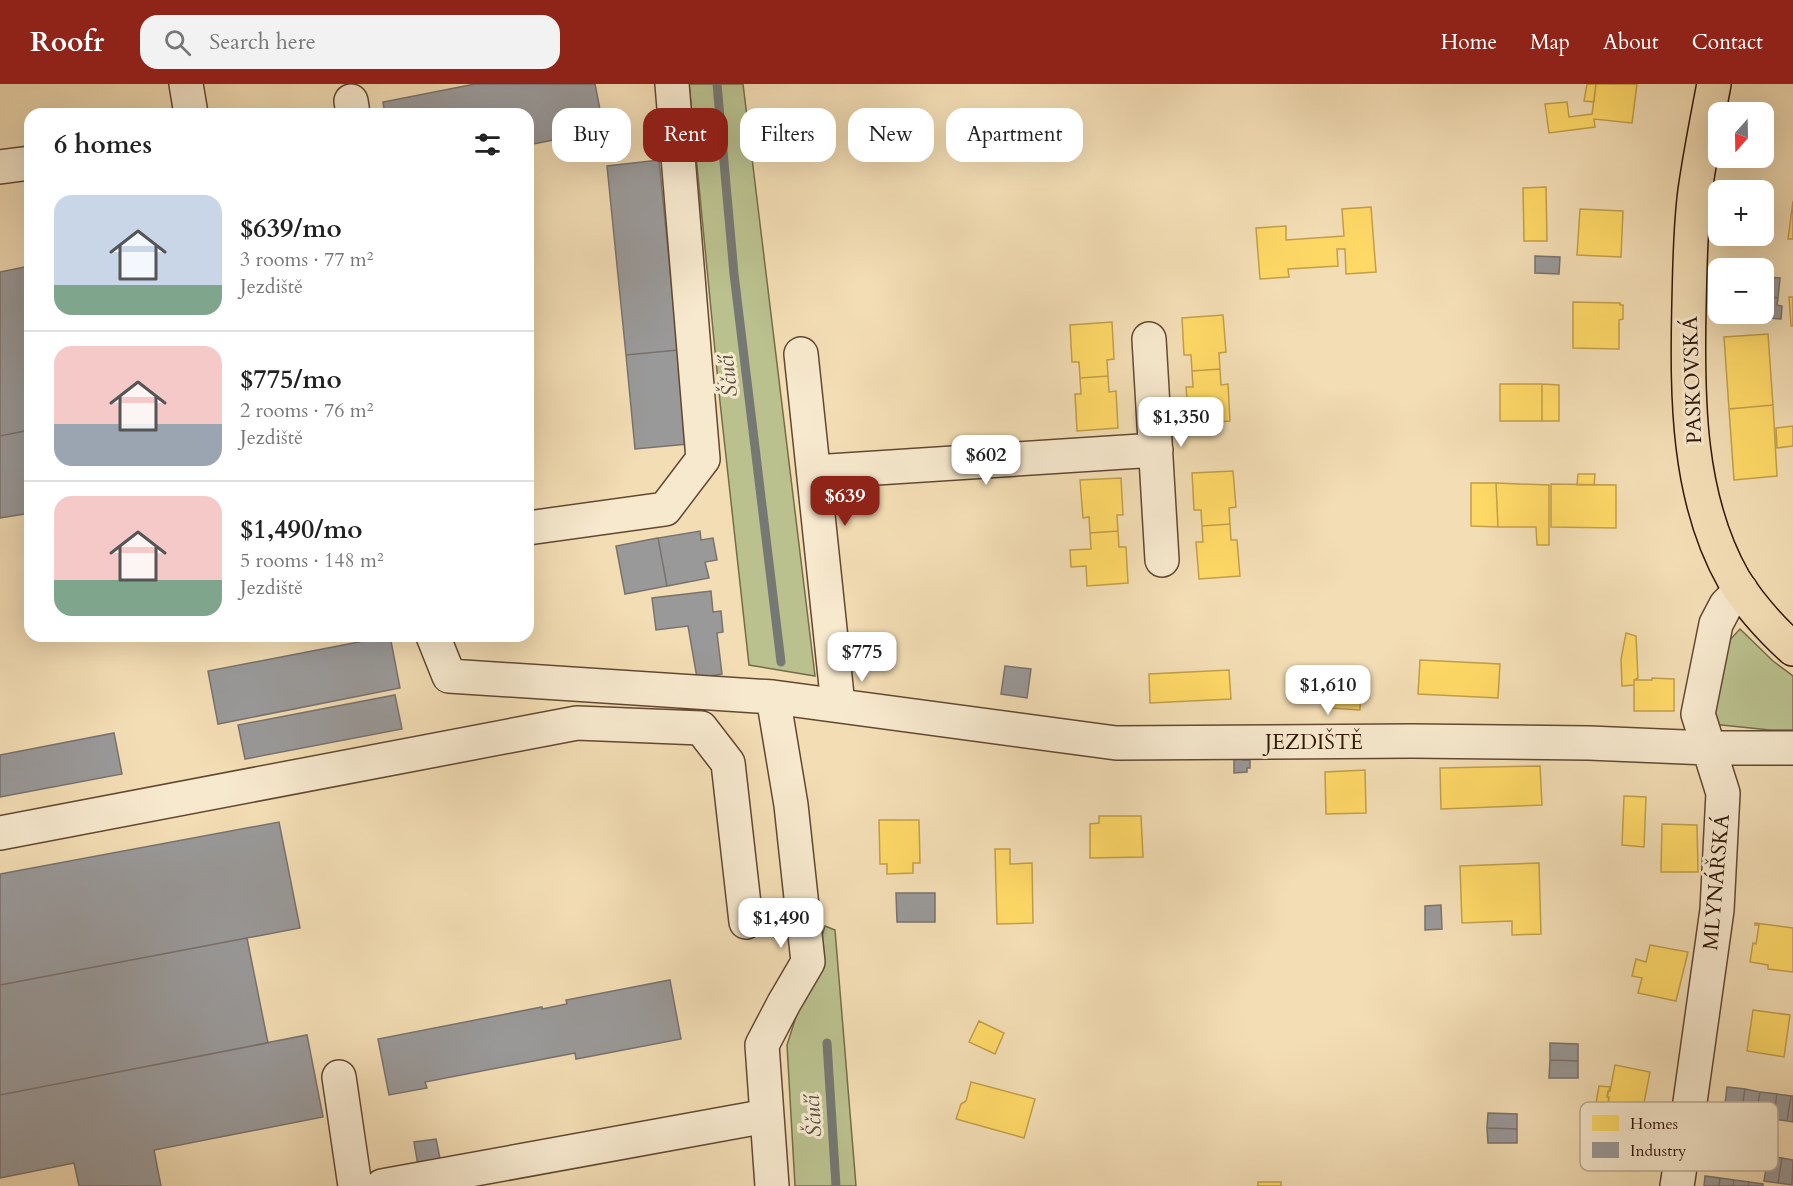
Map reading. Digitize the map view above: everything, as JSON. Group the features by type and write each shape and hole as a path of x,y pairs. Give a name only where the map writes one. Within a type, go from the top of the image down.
{"main road":[{"name":"PASKOVSKÁ","path":"1714,84 1695,192 1690,258 1688,349 1690,416 1702,493 1714,535 1741,590 1770,628 1793,649"}],"street":[{"path":"186,84 190,108"},
{"path":"534,527 664,509 703,459 672,84"},
{"path":"0,167 24,164"},
{"path":"1149,339 1162,560"},
{"path":"801,354 838,705"},
{"path":"814,472 1156,450"},
{"name":"MLYNÁŘSKÁ","path":"1690,1102 1717,910 1723,793 1698,714 1716,624 1726,605 1741,590"},
{"name":"JEZDIŠTĚ","path":"436,642 449,676 773,697 1116,743 1412,741 1793,748"},
{"path":"772,1186 762,1045 783,1003 808,962 791,805 773,697"},
{"path":"0,833 577,723 701,728 728,763 746,922"},
{"path":"339,1077 355,1186"},
{"path":"382,1186 767,1116"},
{"name":"MLYNÁŘSKÁ","path":"1677,1186 1679,1171"}],"green space":[{"path":"689,84 743,84 746,108 740,108 740,162 752,162 815,676 749,665 697,162 728,162 728,108 691,108"},
{"path":"1740,629 1773,661 1793,676 1793,730 1712,724 1726,644"},
{"path":"825,926 835,930 856,1186 795,1186 787,1045"}],"building: Homes":[{"path":"1587,84 1596,84 1594,102 1584,101"},
{"path":"1596,84 1637,84 1632,123 1594,119 1595,127 1549,133 1545,104 1567,102 1569,117 1592,114"},
{"path":"1546,187 1547,241 1524,241 1523,188"},
{"path":"1793,201 1793,239 1788,239"},
{"path":"1371,207 1376,272 1346,274 1345,249 1337,249 1338,266 1288,269 1289,277 1260,279 1256,228 1286,226 1286,240 1344,236 1342,209"},
{"path":"1580,209 1623,211 1621,257 1577,255"},
{"path":"1789,297 1793,297 1793,326 1791,326"},
{"path":"1573,302 1620,303 1623,305 1623,319 1619,320 1619,349 1573,348"},
{"path":"1223,315 1226,352 1219,353 1220,369 1192,371 1191,355 1184,355 1182,318"},
{"path":"1112,322 1114,359 1107,360 1108,376 1080,378 1079,362 1072,362 1070,325"},
{"path":"1768,334 1773,405 1729,409 1724,337"},
{"path":"1220,369 1221,385 1228,384 1230,421 1189,424 1186,387 1193,387 1192,371"},
{"path":"1108,376 1109,392 1116,391 1118,428 1077,431 1075,394 1081,394 1080,378"},
{"path":"1500,384 1542,384 1542,421 1500,421"},
{"path":"1542,384 1559,385 1559,421 1542,421"},
{"path":"1773,405 1777,476 1734,480 1729,409"},
{"path":"1793,426 1793,446 1777,448 1776,428"},
{"path":"1233,471 1236,507 1229,508 1230,524 1202,526 1201,510 1194,510 1192,473"},
{"path":"1578,474 1595,474 1594,485 1577,485"},
{"path":"1121,478 1123,515 1117,515 1118,531 1090,533 1089,517 1083,518 1080,480"},
{"path":"1471,483 1496,483 1498,527 1471,526"},
{"path":"1496,483 1549,485 1549,545 1537,545 1536,527 1498,527"},
{"path":"1551,484 1616,485 1616,528 1551,527"},
{"path":"1230,524 1231,540 1237,540 1240,576 1199,579 1196,542 1203,542 1202,526"},
{"path":"1118,531 1119,547 1126,547 1128,583 1087,586 1086,566 1071,567 1070,550 1091,549 1090,533"},
{"path":"1626,633 1636,636 1638,678 1634,680 1634,685 1622,686 1621,659"},
{"path":"1420,660 1500,664 1498,698 1418,694"},
{"path":"1229,670 1231,699 1150,703 1149,674"},
{"path":"1652,678 1674,679 1674,711 1634,711 1634,680 1652,680"},
{"path":"1333,682 1361,683 1360,710 1331,708"},
{"path":"1540,766 1542,805 1441,809 1440,768"},
{"path":"1365,770 1366,813 1326,814 1325,772"},
{"path":"1624,796 1646,797 1644,847 1622,845"},
{"path":"1099,816 1141,816 1143,857 1090,858 1090,824 1099,823"},
{"path":"879,820 919,820 920,863 913,863 913,873 887,874 887,864 880,864"},
{"path":"1662,824 1697,825 1698,872 1661,872"},
{"path":"995,849 1010,849 1010,864 1032,863 1033,923 997,924"},
{"path":"1539,863 1541,934 1512,935 1512,921 1462,923 1460,866"},
{"path":"1755,923 1793,928 1793,972 1768,969 1768,965 1750,962 1759,925"},
{"path":"1650,945 1688,952 1676,1001 1638,993 1642,978 1632,976 1636,959 1646,962"},
{"path":"1753,1010 1790,1015 1784,1057 1747,1051"},
{"path":"979,1021 1004,1033 995,1054 969,1042"},
{"path":"1615,1065 1650,1072 1644,1102 1608,1102 1608,1091 1610,1091"},
{"path":"971,1082 1035,1099 1024,1138 956,1119 961,1104 966,1101"},
{"path":"1599,1086 1610,1087 1607,1097 1609,1097 1608,1102 1596,1102"},
{"path":"1258,1182 1281,1182 1281,1186 1258,1186"}],"building: Industry":[{"path":"475,84 595,84 600,108 552,108 552,140 534,144 534,108 384,108 383,102"},
{"path":"659,162 678,350 626,355 607,166"},
{"path":"1535,256 1560,257 1559,274 1535,273"},
{"path":"24,267 24,431 0,436 0,272"},
{"path":"1774,278 1780,278 1778,298 1774,297"},
{"path":"1774,297 1778,298 1777,305 1782,306 1781,319 1774,318"},
{"path":"678,350 688,444 635,449 626,355"},
{"path":"24,431 24,514 0,518 0,436"},
{"path":"700,531 701,540 713,538 717,560 705,562 709,578 667,586 658,538"},
{"path":"658,538 667,586 625,594 616,546"},
{"path":"711,591 713,612 721,611 723,632 717,633 722,674 697,678 688,626 656,630 652,598"},
{"path":"359,642 391,642 400,688 218,724 208,671"},
{"path":"1005,666 1031,669 1027,698 1001,694"},
{"path":"395,695 402,729 245,759 238,725"},
{"path":"114,733 122,774 0,797 0,755"},
{"path":"1243,757 1243,760 1250,760 1250,768 1247,768 1247,772 1234,773 1234,760"},
{"path":"279,822 300,928 0,985 0,874"},
{"path":"896,893 935,893 935,922 897,922"},
{"path":"1441,905 1442,929 1425,930 1425,906"},
{"path":"247,938 268,1043 0,1095 0,985"},
{"path":"670,980 681,1039 576,1059 575,1053 425,1082 427,1088 389,1095 378,1039 567,1004 566,1000"},
{"path":"307,1035 323,1117 154,1150 161,1186 79,1186 74,1163 0,1178 0,1095"},
{"path":"1550,1043 1578,1044 1578,1061 1550,1060"},
{"path":"1550,1060 1578,1061 1578,1078 1549,1078"},
{"path":"1727,1087 1745,1089 1743,1102 1725,1102"},
{"path":"1745,1089 1760,1092 1758,1102 1743,1102"},
{"path":"1760,1092 1777,1094 1776,1102 1758,1102"},
{"path":"1777,1094 1791,1096 1787,1121 1778,1120 1778,1102 1776,1102"},
{"path":"1791,1096 1793,1096 1793,1122 1787,1121"},
{"path":"1488,1113 1517,1114 1517,1129 1487,1128"},
{"path":"1487,1128 1517,1129 1517,1143 1488,1143"},
{"path":"436,1139 441,1163 418,1166 414,1142"},
{"path":"1778,1157 1782,1158 1778,1183 1764,1181 1766,1171 1778,1171"},
{"path":"1782,1158 1793,1160 1792,1185 1778,1183"},
{"path":"1705,1176 1720,1178 1719,1186 1704,1186"},
{"path":"1720,1178 1734,1180 1733,1186 1719,1186"},
{"path":"1734,1180 1749,1182 1748,1186 1733,1186"},
{"path":"1749,1182 1763,1184 1763,1186 1748,1186"}],"waterway":[{"name":"Ščučí","path":"717,84 734,274 781,662"},
{"name":"Ščučí","path":"827,1043 836,1186"}]}
